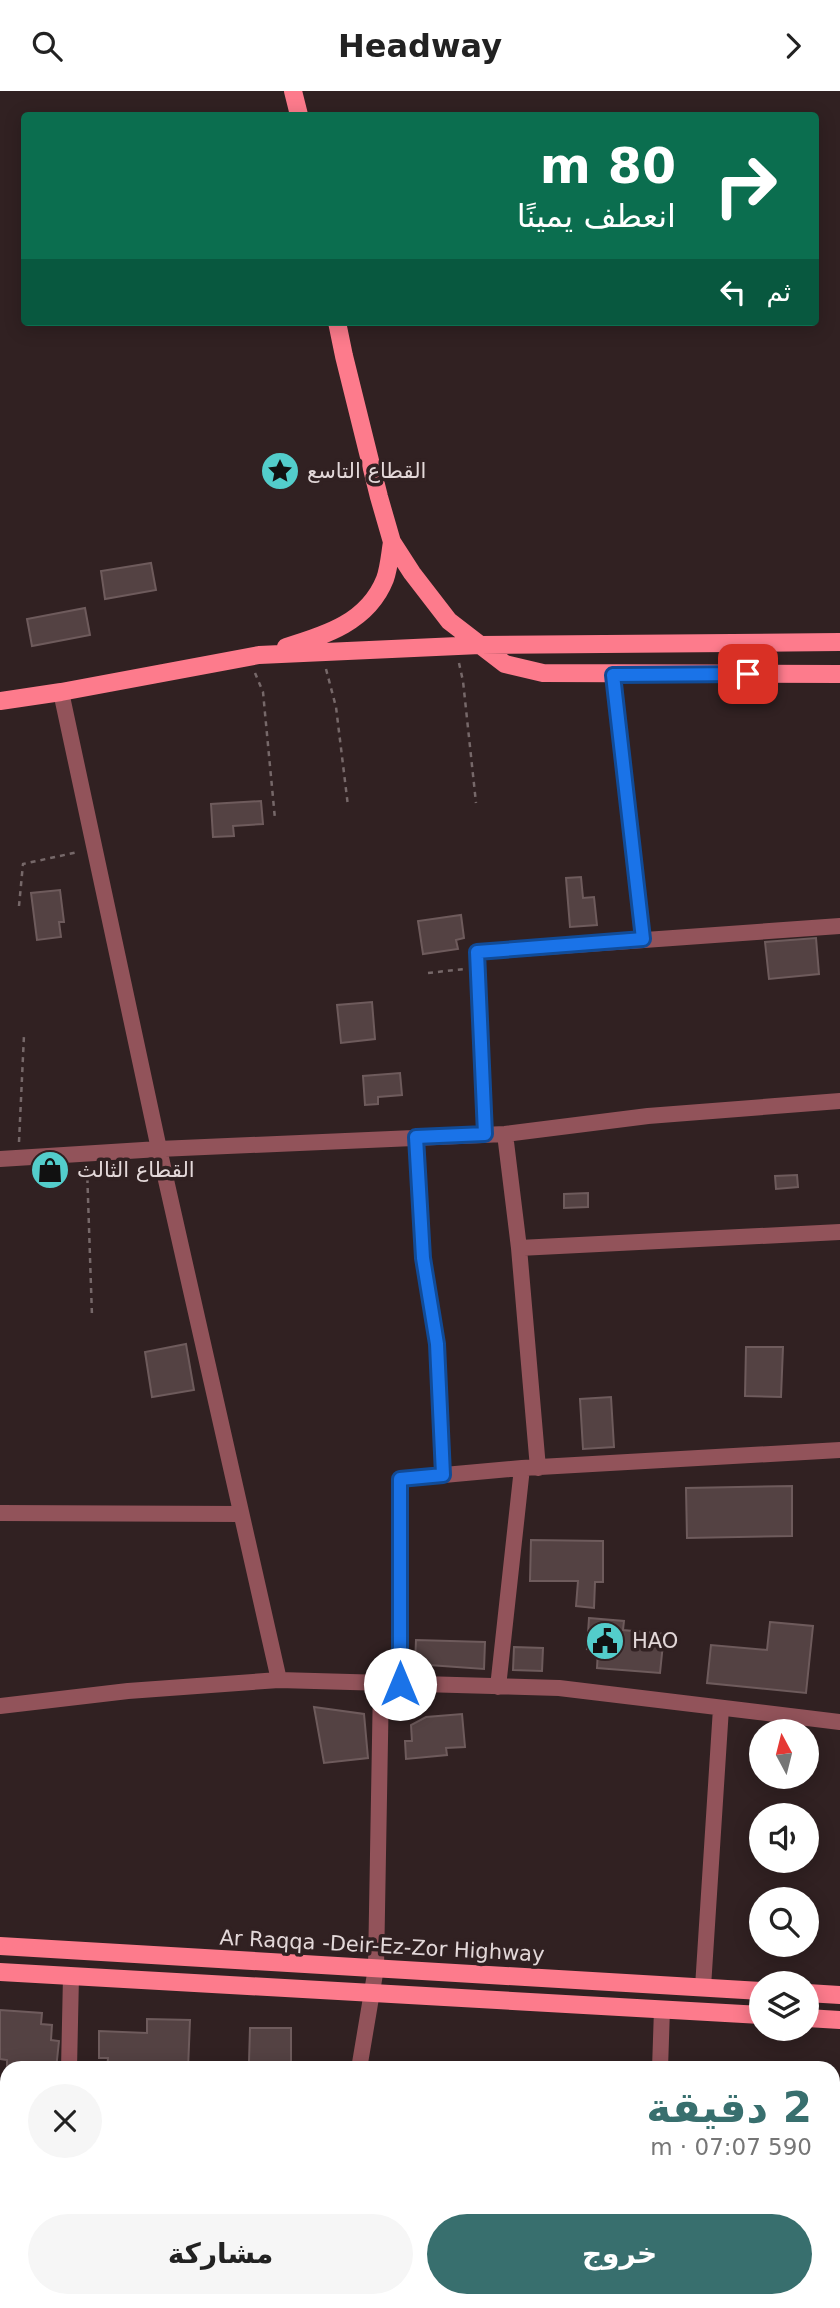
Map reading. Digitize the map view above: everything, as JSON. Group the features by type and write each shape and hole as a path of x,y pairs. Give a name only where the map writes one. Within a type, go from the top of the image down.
{"main road":[{"path":"293,91 298,112"},
{"path":"338,326 375,484 392,542 449,621 505,664 543,673 840,674"},
{"path":"0,701 253,656 328,634 359,615 376,599 386,577 392,542"},
{"path":"253,656 480,645 840,642"},
{"name":"Ar Raqqa -Deir-Ez-Zor Highway","path":"0,1946 749,1990"},
{"path":"0,1972 749,2014"},
{"path":"819,1994 840,1996"},
{"path":"819,2018 840,2019"}],"street":[{"path":"613,675 643,939"},
{"path":"61,692 159,1149 279,1680"},
{"path":"485,1134 477,952 840,926"},
{"path":"0,1159 505,1133 648,1116 840,1101"},
{"path":"498,1687 530,1468 519,1248 505,1133"},
{"path":"416,1137 423,1258 437,1344 443,1475"},
{"path":"519,1248 840,1232"},
{"path":"400,1684 400,1479 530,1468 840,1450"},
{"path":"0,1513 242,1514"},
{"path":"0,1706 128,1691 279,1680 559,1688 840,1722"},
{"path":"360,2061 376,1968 381,1683"},
{"path":"703,1987 721,1708"},
{"path":"69,2061 71,1976"},
{"path":"660,2061 662,2010"}],"path":[{"path":"455,646 463,681 476,803"},
{"path":"321,652 336,707 348,806"},
{"path":"253,656 264,692 275,819"},
{"path":"19,906 23,864 95,849"},
{"path":"428,973 478,967"},
{"path":"18,1159 24,1035"},
{"path":"87,1154 92,1316"}],"building":[{"path":"151,563 156,590 105,599 101,571"},
{"path":"85,608 90,635 32,646 27,619"},
{"path":"261,801 263,824 233,826 234,836 213,837 211,804"},
{"path":"581,877 583,898 594,897 597,925 570,927 566,878"},
{"path":"60,890 64,922 59,922 61,937 37,940 31,893"},
{"path":"461,915 464,938 456,940 458,949 423,954 418,921"},
{"path":"816,938 819,974 769,979 765,942"},
{"path":"372,1002 375,1039 341,1043 337,1005"},
{"path":"400,1073 402,1095 378,1097 378,1104 365,1105 363,1076"},
{"path":"797,1175 798,1187 776,1189 775,1176"},
{"path":"588,1193 588,1207 564,1208 564,1194"},
{"path":"186,1344 194,1390 152,1397 145,1352"},
{"path":"746,1347 783,1347 781,1397 745,1396"},
{"path":"611,1397 614,1447 583,1449 580,1399"},
{"path":"792,1486 792,1536 687,1538 686,1488"},
{"path":"531,1540 603,1541 603,1582 595,1582 594,1608 576,1606 578,1581 530,1581"},
{"name":"HAO","path":"589,1618 624,1621 623,1630 664,1634 660,1673 597,1668 598,1650 587,1649"},
{"path":"770,1622 813,1626 806,1693 707,1683 711,1645 767,1650"},
{"path":"416,1640 485,1642 484,1669 415,1664"},
{"path":"514,1647 543,1648 542,1671 513,1670"},
{"path":"314,1707 364,1714 368,1758 324,1763"},
{"path":"462,1714 465,1747 446,1748 447,1755 406,1759 405,1741 412,1741 411,1725 426,1717"},
{"path":"0,2010 42,2013 41,2024 52,2025 51,2040 59,2041 57,2061 0,2059"},
{"path":"147,2019 190,2020 188,2061 108,2061 108,2058 99,2058 99,2031 147,2033"},
{"path":"250,2028 291,2028 291,2061 249,2061"}],"place":[{"name":"القطاع التاسع","path":"280,471"},
{"name":"القطاع الثالث","path":"50,1170"},
{"name":"HAO","path":"605,1641"}],"route":[{"path":"400,1684 400,1479 443,1475 437,1344 423,1258 416,1137 485,1134 477,952 643,939 613,675 748,674"}]}
